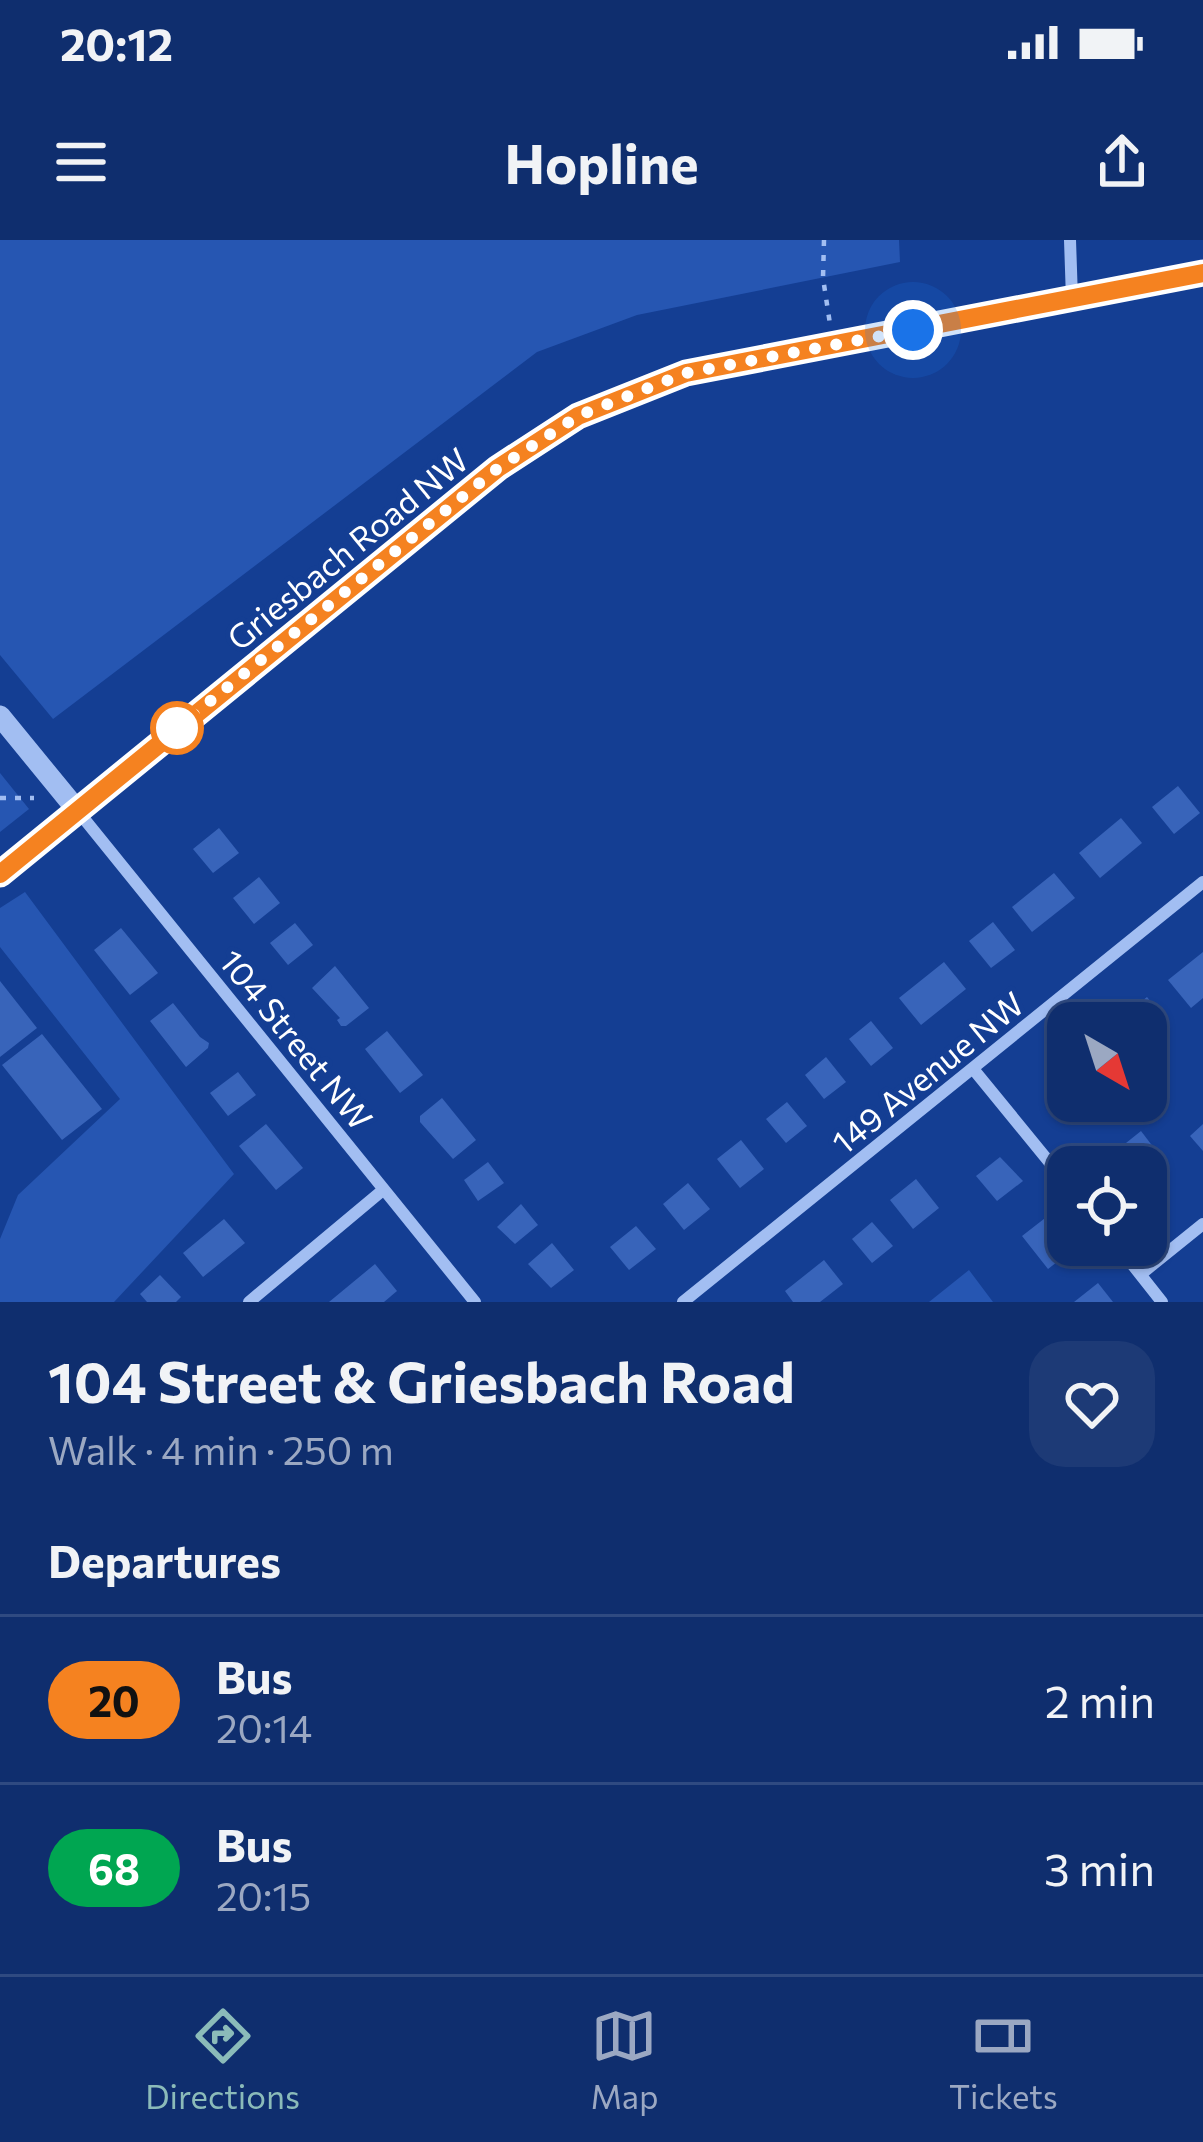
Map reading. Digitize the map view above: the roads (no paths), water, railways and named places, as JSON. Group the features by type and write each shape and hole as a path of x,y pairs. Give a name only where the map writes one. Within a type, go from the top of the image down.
{"street":[{"path":"1070,240 1072,299"},
{"name":"Griesbach Road NW","path":"0,874 538,440 624,395 686,373 1203,273"},
{"path":"0,716 77,810"},
{"name":"104 Street NW","path":"77,810 475,1302"},
{"name":"149 Avenue NW","path":"683,1302 1203,882"},
{"path":"974,1070 1047,1159"},
{"path":"249,1302 383,1190"},
{"path":"1141,1274 1203,1224"},
{"path":"1134,1266 1162,1302"}]}
